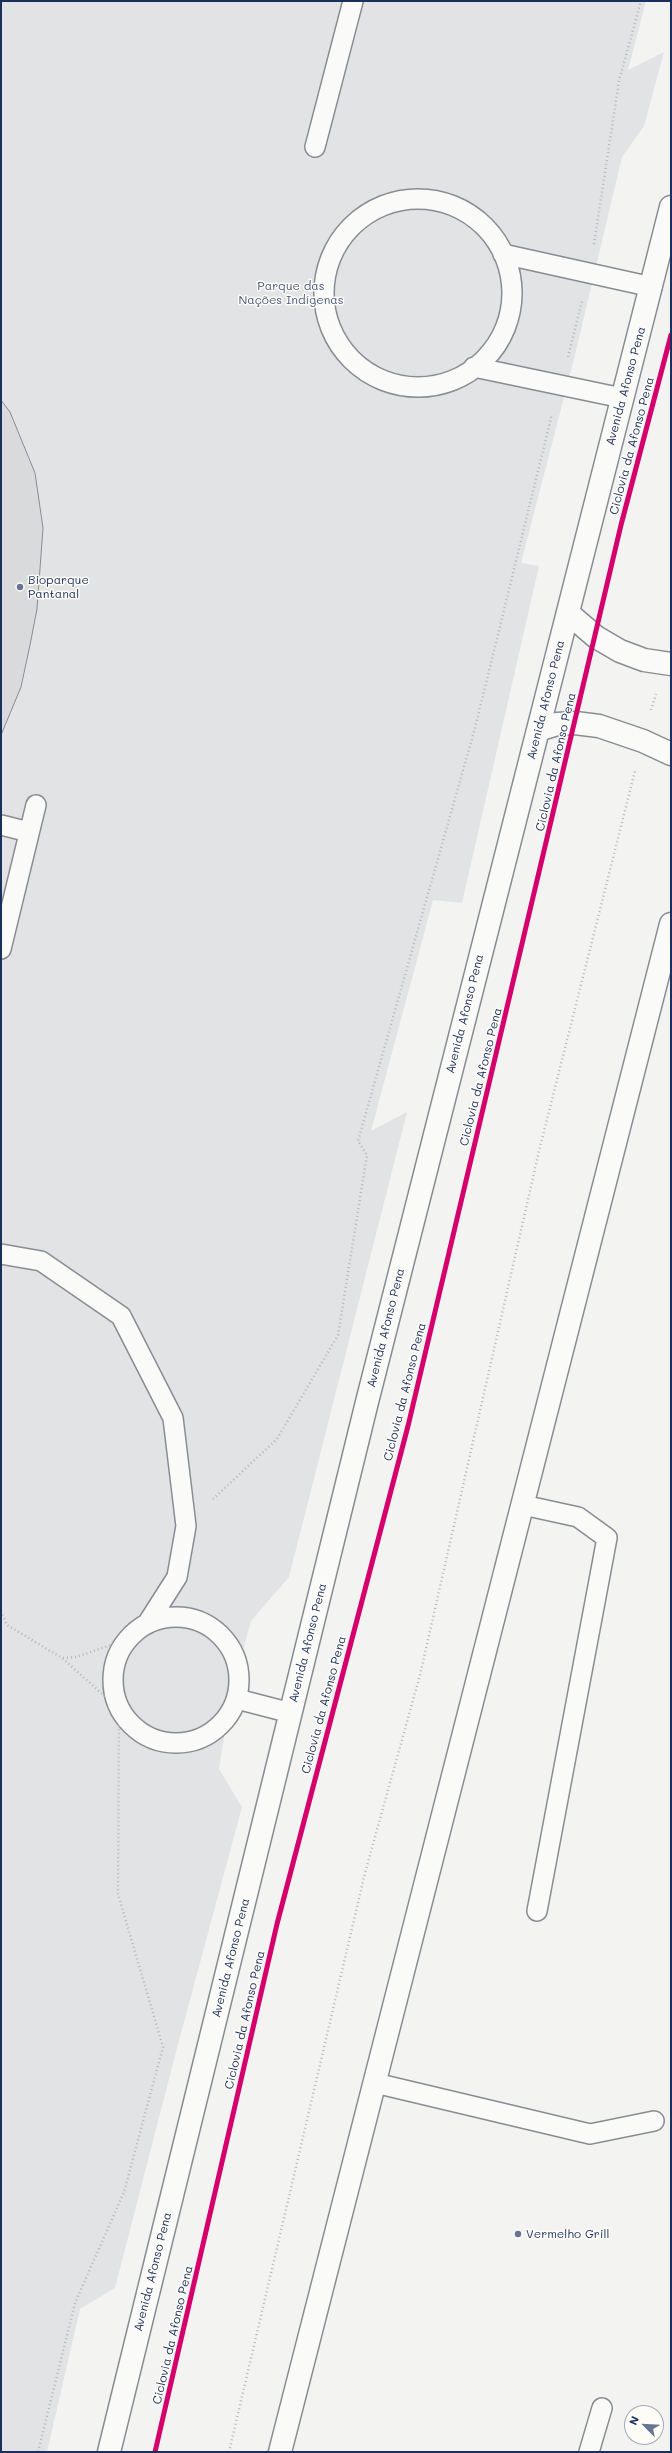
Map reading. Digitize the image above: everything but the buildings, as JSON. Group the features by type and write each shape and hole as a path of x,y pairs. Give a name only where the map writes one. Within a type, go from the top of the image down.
{"main road":[{"name":"Avenida Afonso Pena","path":"109,2452 438,1119 622,398 652,288 671,207"},
{"path":"568,613 596,637 620,652 644,660 668,664"},
{"path":"538,730 557,724 575,723 599,726 643,741 671,754"},
{"path":"280,2452 671,924"}],"lane":[{"path":"315,147 353,1"},
{"path":"404,199 440,200 474,216 489,232 503,254 512,278 510,315 494,350 474,368 454,380 432,387 395,386 361,370 337,343 324,308 326,271 341,237 369,212 404,199"},
{"path":"503,254 652,288"},
{"path":"474,368 622,398"},
{"path":"1,949 36,806"},
{"path":"1,825 29,832"},
{"path":"1,1254 41,1261 121,1316 173,1418 186,1526 177,1577 147,1624 127,1640 116,1661 113,1686 119,1709 135,1729 157,1741 182,1744 205,1737 225,1721 237,1699 240,1675 232,1651 217,1631 196,1620 170,1617 147,1624"},
{"path":"523,1505 578,1517 607,1538 537,1911"},
{"path":"237,1699 291,1713"},
{"path":"375,2083 590,2134 654,2121"},
{"path":"589,2452 602,2408"}],"path":[{"path":"619,81 640,1"},
{"path":"186,1526 277,1439 338,1335 367,1154 358,1141 475,728 541,454"},
{"path":"229,2452 365,1873 420,1675 539,1151 643,741 668,664"},
{"path":"1,1611 6,1625 62,1658 119,1709 118,1894 163,2047 124,2192 75,2303 38,2452"},
{"path":"62,1658 76,1657 127,1640"}],"green space":[{"name":"Parque das Nações Indígenas","path":"1,1 646,1 628,70 664,52 644,126 622,157 574,359 521,563 539,566 462,903 433,900 371,1131 407,1112 289,1577 251,1621 231,1694 219,1769 242,1807 177,2048 115,2288 80,2309 47,2452 1,2452"}],"cycle path":[{"name":"Ciclovia da Afonso Pena","path":"155,2452 277,1924 408,1426 621,525 671,335"}],"place":[{"name":"Bioparque Pantanal","path":"20,587"},
{"name":"Vermelho Grill","path":"518,2234"}]}
